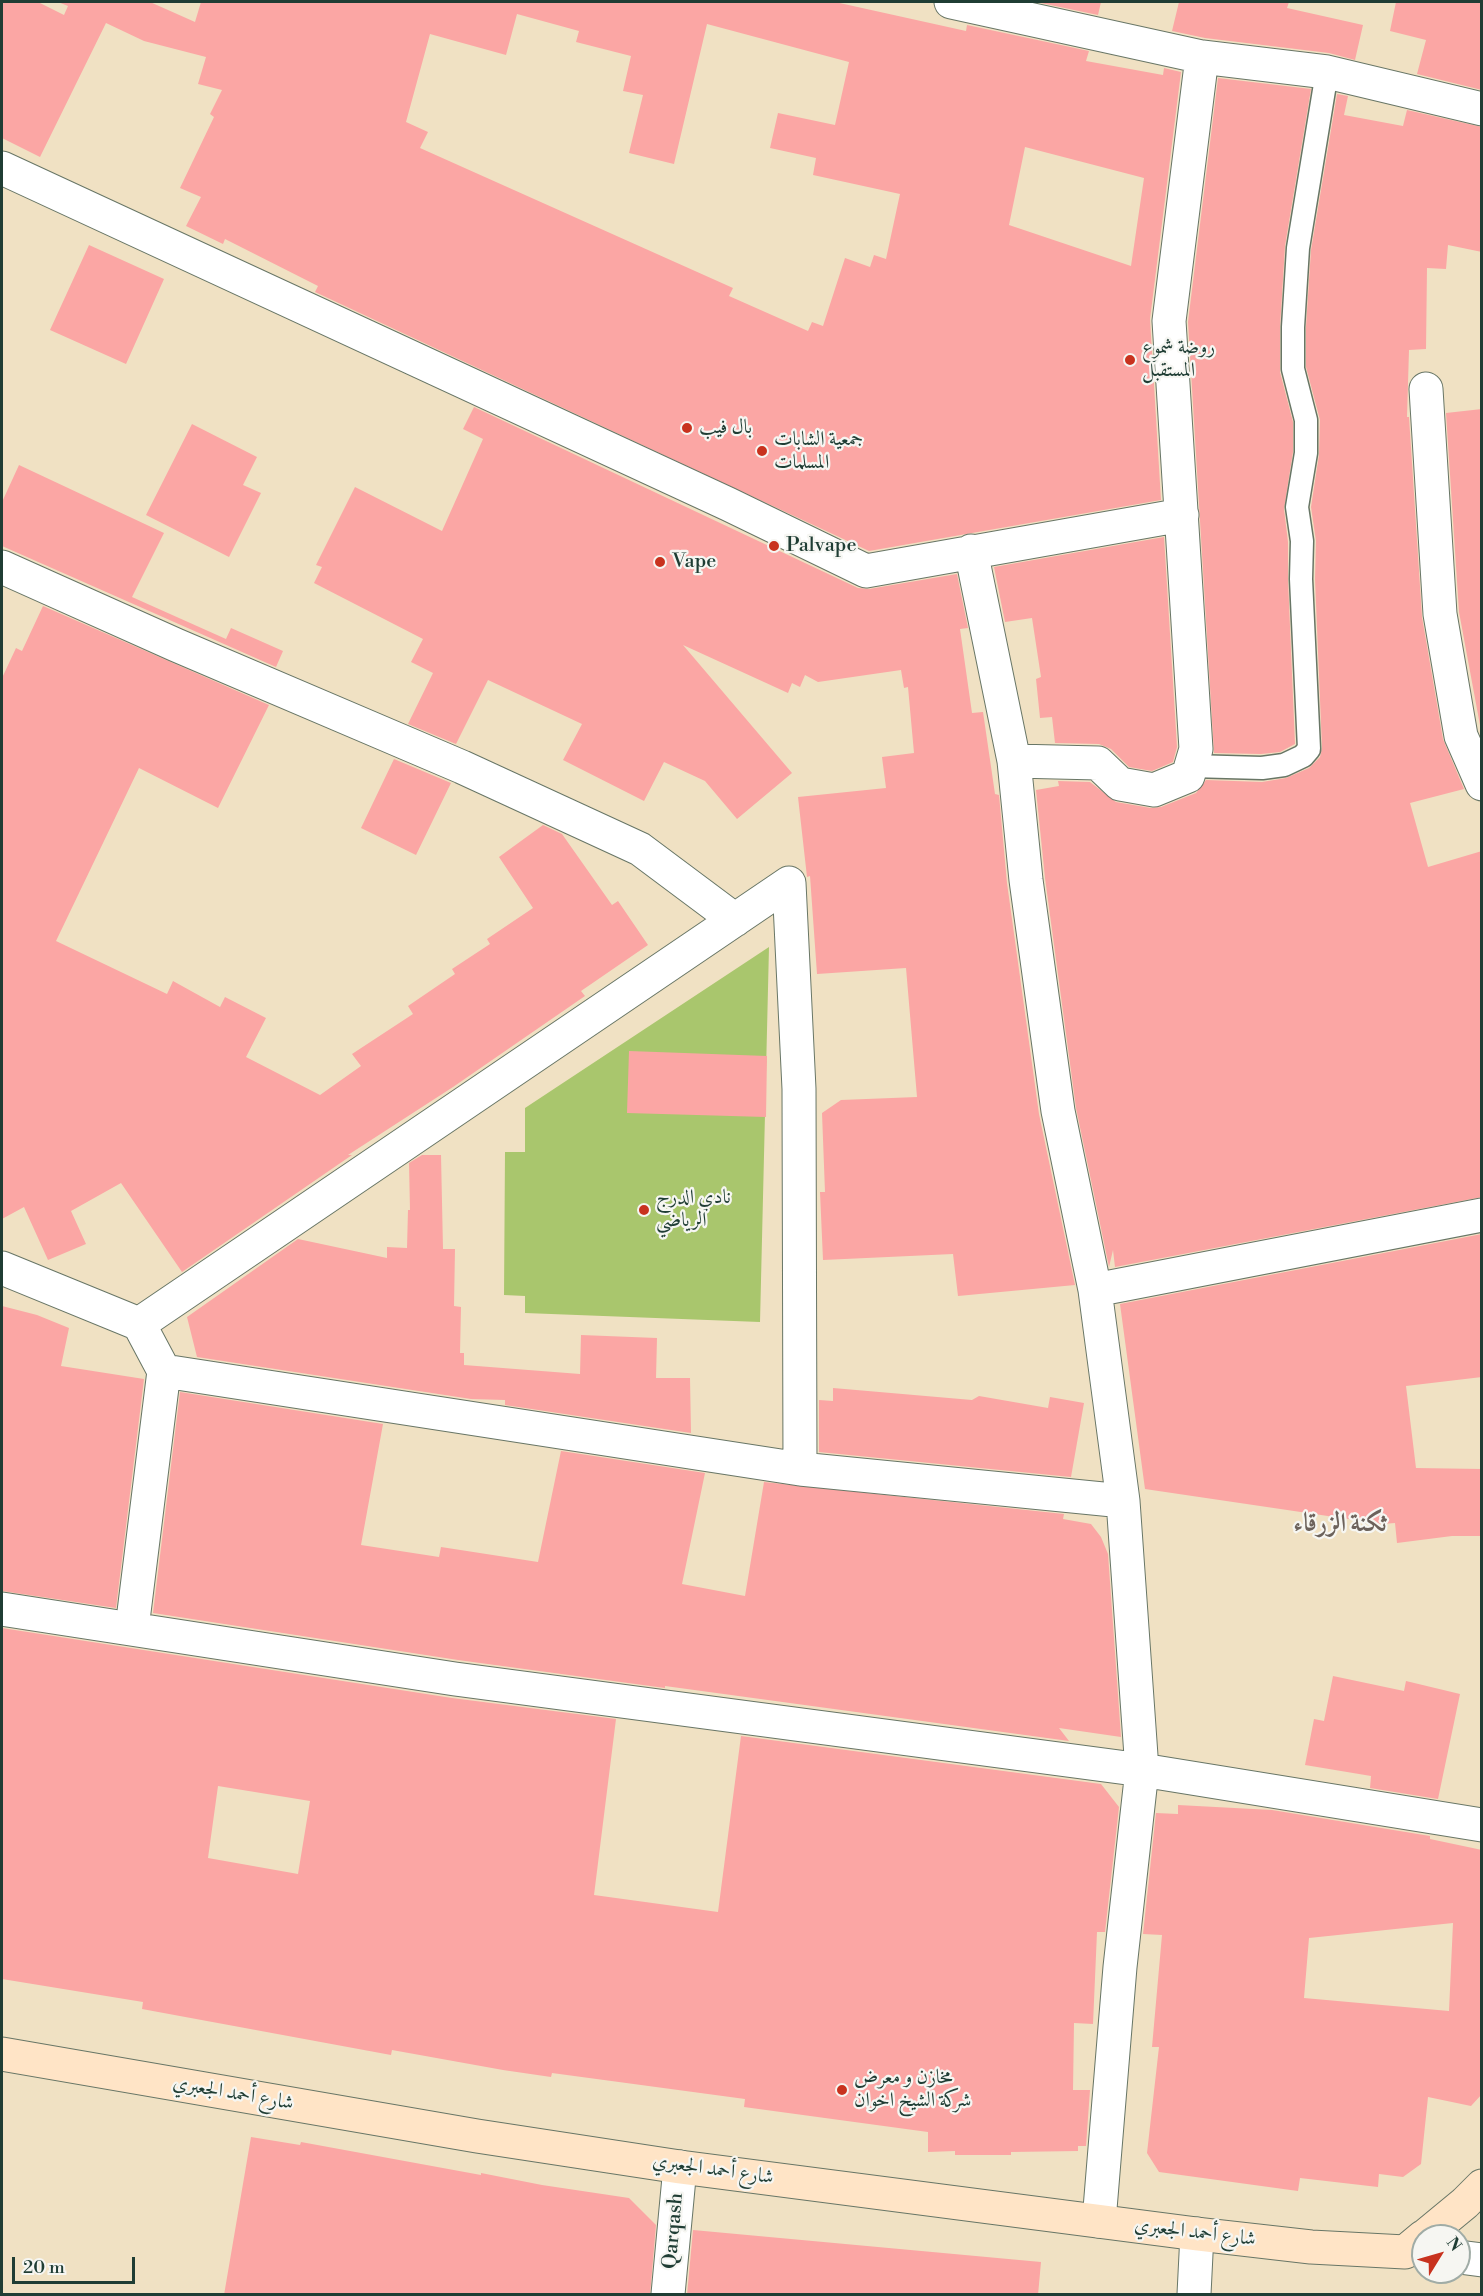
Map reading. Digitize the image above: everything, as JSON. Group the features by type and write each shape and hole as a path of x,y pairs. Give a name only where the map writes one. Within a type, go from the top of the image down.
{"street":[{"path":"951,2 1202,57 1327,72 1482,109"},
{"path":"1014,761 1098,763 1120,783 1154,790 1188,776 1196,749 1169,321 1202,57"},
{"path":"2,168 728,504 866,571 1182,515"},
{"path":"1426,389 1440,614 1461,736 1482,784"},
{"path":"971,551 1014,761 1026,880 1058,1111 1095,1290 1123,1502 1142,1770 1120,1967 1099,2221"},
{"path":"2,567 176,645 462,767 640,849 735,920"},
{"path":"139,1324 789,883 799,1089 800,1469"},
{"path":"1095,1290 1482,1215"},
{"path":"2,1268 139,1324 164,1371 132,1628"},
{"path":"164,1371 800,1469 1123,1502"},
{"path":"2,1608 455,1679 1142,1770 1482,1825"},
{"name":"شارع أحمد الجعبري","path":"2,2054 477,2136 680,2166 1311,2247 1411,2245"},
{"name":"Qarqash","path":"668,2295 680,2166"},
{"name":"شارع أحمد الجعبري","path":"1442,2224 1482,2186"},
{"path":"1194,2295 1197,2234"}],"lane":[{"path":"1191,766 1262,768 1284,765 1303,756 1310,749 1301,579 1302,541 1296,507 1306,453 1306,420 1293,369 1293,327 1298,248 1327,72"}],"green space":[{"name":"نادي الدرج الرياضي","path":"769,947 760,1322 525,1313 525,1296 504,1295 505,1152 525,1152 525,1108"}],"building":[{"path":"2,2 38,2 64,15 68,6 58,2 150,2 195,22 201,2 835,2 966,31 967,25 1089,51 1086,61 1163,75 1164,68 1181,72 1150,319 1161,500 869,551 315,292 318,286 225,239 223,244 186,226 201,197 180,188 214,117 210,114 222,90 198,84 206,57 144,41 106,23 40,157 2,138","holes":["517,14 579,31 576,42 631,56 623,91 643,95 629,153 674,164 707,24 849,62 835,125 778,113 770,148 816,158 813,175 900,194 886,259 874,255 870,267 845,258 823,326 812,322 808,331 729,296 733,288 420,148 428,132 406,122 430,34 506,55","1025,147 1144,178 1131,266 1009,225"]},
{"path":"1036,2 1101,2 1098,15"},
{"path":"1179,2 1289,2 1287,8 1363,25 1355,60 1329,53 1205,38 1172,31"},
{"path":"1396,2 1482,2 1482,90 1417,74 1426,40 1390,31"},
{"path":"1218,78 1311,89 1285,246 1280,327 1280,372 1293,422 1293,452 1284,509 1288,542 1295,744 1280,752 1261,754 1214,753 1188,322"},
{"path":"1337,94 1348,96 1344,115 1403,126 1407,110 1482,127 1482,252 1448,245 1446,269 1427,268 1426,349 1409,350 1407,417 1409,417 1422,617 1443,739 1464,789 1410,803 1428,867 1482,851 1482,1197 1115,1267 1113,1250 1109,1267 1076,1108 1045,878 1036,790 1059,786 1058,781 1090,782 1116,802 1151,808 1161,807 1196,793 1206,780 1262,782 1286,778 1309,768 1320,757 1322,748 1315,579 1316,541 1311,507 1319,455 1320,420 1306,367 1306,327 1311,250"},
{"path":"89,245 164,279 126,364 50,330"},
{"path":"474,407 858,588 869,589 957,574 968,628 960,629 972,713 983,712 995,794 999,795 1007,883 1039,1114 1075,1285 958,1296 953,1254 823,1260 820,1192 825,1192 822,1113 841,1100 917,1097 906,968 817,974 810,876 807,877 798,797 886,788 882,757 914,753 908,687 904,688 901,670 818,682 805,675 800,687 792,683 788,693 683,645 792,773 737,819 705,781 664,762 644,801 563,760 582,724 488,680 456,744 408,724 433,673 411,662 423,639 314,583 322,567 316,565 355,487 442,531 483,439 463,429"},
{"path":"1482,409 1482,736 1459,612 1446,413"},
{"path":"192,424 257,457 243,485 261,493 229,557 146,515"},
{"path":"19,465 164,533 132,597 226,639 231,628 283,651 276,667 2,546 2,502"},
{"path":"1164,537 1177,747 1173,762 1152,771 1129,767 1111,749 1099,744 1055,743 1052,717 1040,718 1036,679 1041,677 1032,618 1005,622 994,567"},
{"path":"43,606 269,705 218,808 139,768 56,941 167,994 173,981 220,1007 225,997 266,1018 246,1057 320,1095 361,1066 352,1054 413,1014 408,1006 455,974 452,969 490,944 487,939 533,908 499,857 543,825 562,834 612,905 618,901 648,945 581,991 585,996 453,1087 348,1155 352,1155 182,1272 121,1183 71,1211 86,1244 48,1260 24,1207 2,1219 2,678 16,648 22,651"},
{"path":"394,759 451,783 416,855 361,828"},
{"path":"629,1051 767,1056 766,1117 627,1113"},
{"path":"422,1155 441,1155 443,1249 455,1249 454,1306 461,1307 460,1353 464,1353 464,1365 580,1374 581,1335 657,1338 656,1378 690,1378 691,1433 505,1405 505,1400 471,1399 197,1357 187,1317 298,1239 387,1258 387,1247 407,1248 408,1210 410,1210 409,1163"},
{"path":"1482,1234 1482,1377 1406,1386 1416,1468 1482,1469 1482,1536 1452,1536 1397,1543 1395,1523 1382,1524 1145,1489 1120,1304"},
{"path":"2,1306 37,1315 69,1328 61,1366 144,1379 116,1608 2,1591"},
{"path":"833,1388 972,1400 979,1396 1048,1408 1050,1397 1084,1403 1071,1477 819,1452 819,1400 833,1401"},
{"path":"180,1392 383,1424 361,1545 439,1557 441,1547 538,1562 561,1451 705,1473 682,1584 745,1596 764,1482 1064,1514 1063,1519 1091,1524 1101,1537 1108,1554 1121,1737 1059,1728 1069,1741 458,1660 153,1613"},
{"path":"2,1628 452,1698 616,1719 594,1895 718,1912 741,1736 1101,1784 1119,1807 1105,1932 1097,1932 1093,2024 1074,2023 1073,2090 1090,2090 1086,2146 1078,2146 1078,2151 1011,2152 1011,2155 955,2155 955,2151 928,2152 928,2132 744,2107 745,2099 552,2073 551,2077 392,2050 391,2055 142,2009 143,2002 2,1979","holes":["218,1786 310,1801 298,1874 208,1858"]},
{"path":"1333,1676 1404,1691 1406,1681 1460,1694 1438,1799 1370,1788 1371,1776 1305,1765 1314,1719 1324,1721"},
{"path":"1178,1805 1272,1810 1430,1836 1430,1839 1482,1850 1482,2094 1471,2106 1428,2097 1421,2164 1403,2177 1379,2174 1378,2187 1300,2178 1298,2191 1159,2172 1147,2153 1159,2047 1152,2047 1162,1935 1143,1934 1156,1813 1178,1814","holes":["1453,1923 1449,2011 1304,1998 1309,1938"]},
{"path":"251,2137 300,2145 301,2142 481,2175 481,2173 629,2198 656,2225 650,2295 224,2295"},
{"path":"693,2230 1041,2262 1038,2295 687,2295"}],"place":[{"name":"روضة شموع المستقبل","path":"1130,360"},
{"name":"بال فيب","path":"687,428"},
{"name":"جمعية الشابات المسلمات","path":"762,451"},
{"name":"Palvape","path":"774,546"},
{"name":"Vape","path":"660,562"},
{"name":"نادي الدرج الرياضي","path":"644,1210"},
{"name":"مخازن و معرض شركة الشيخ اخوان","path":"842,2090"}],"district":[{"name":"ثكنة الزرقاء","path":"1340,1525"}]}
